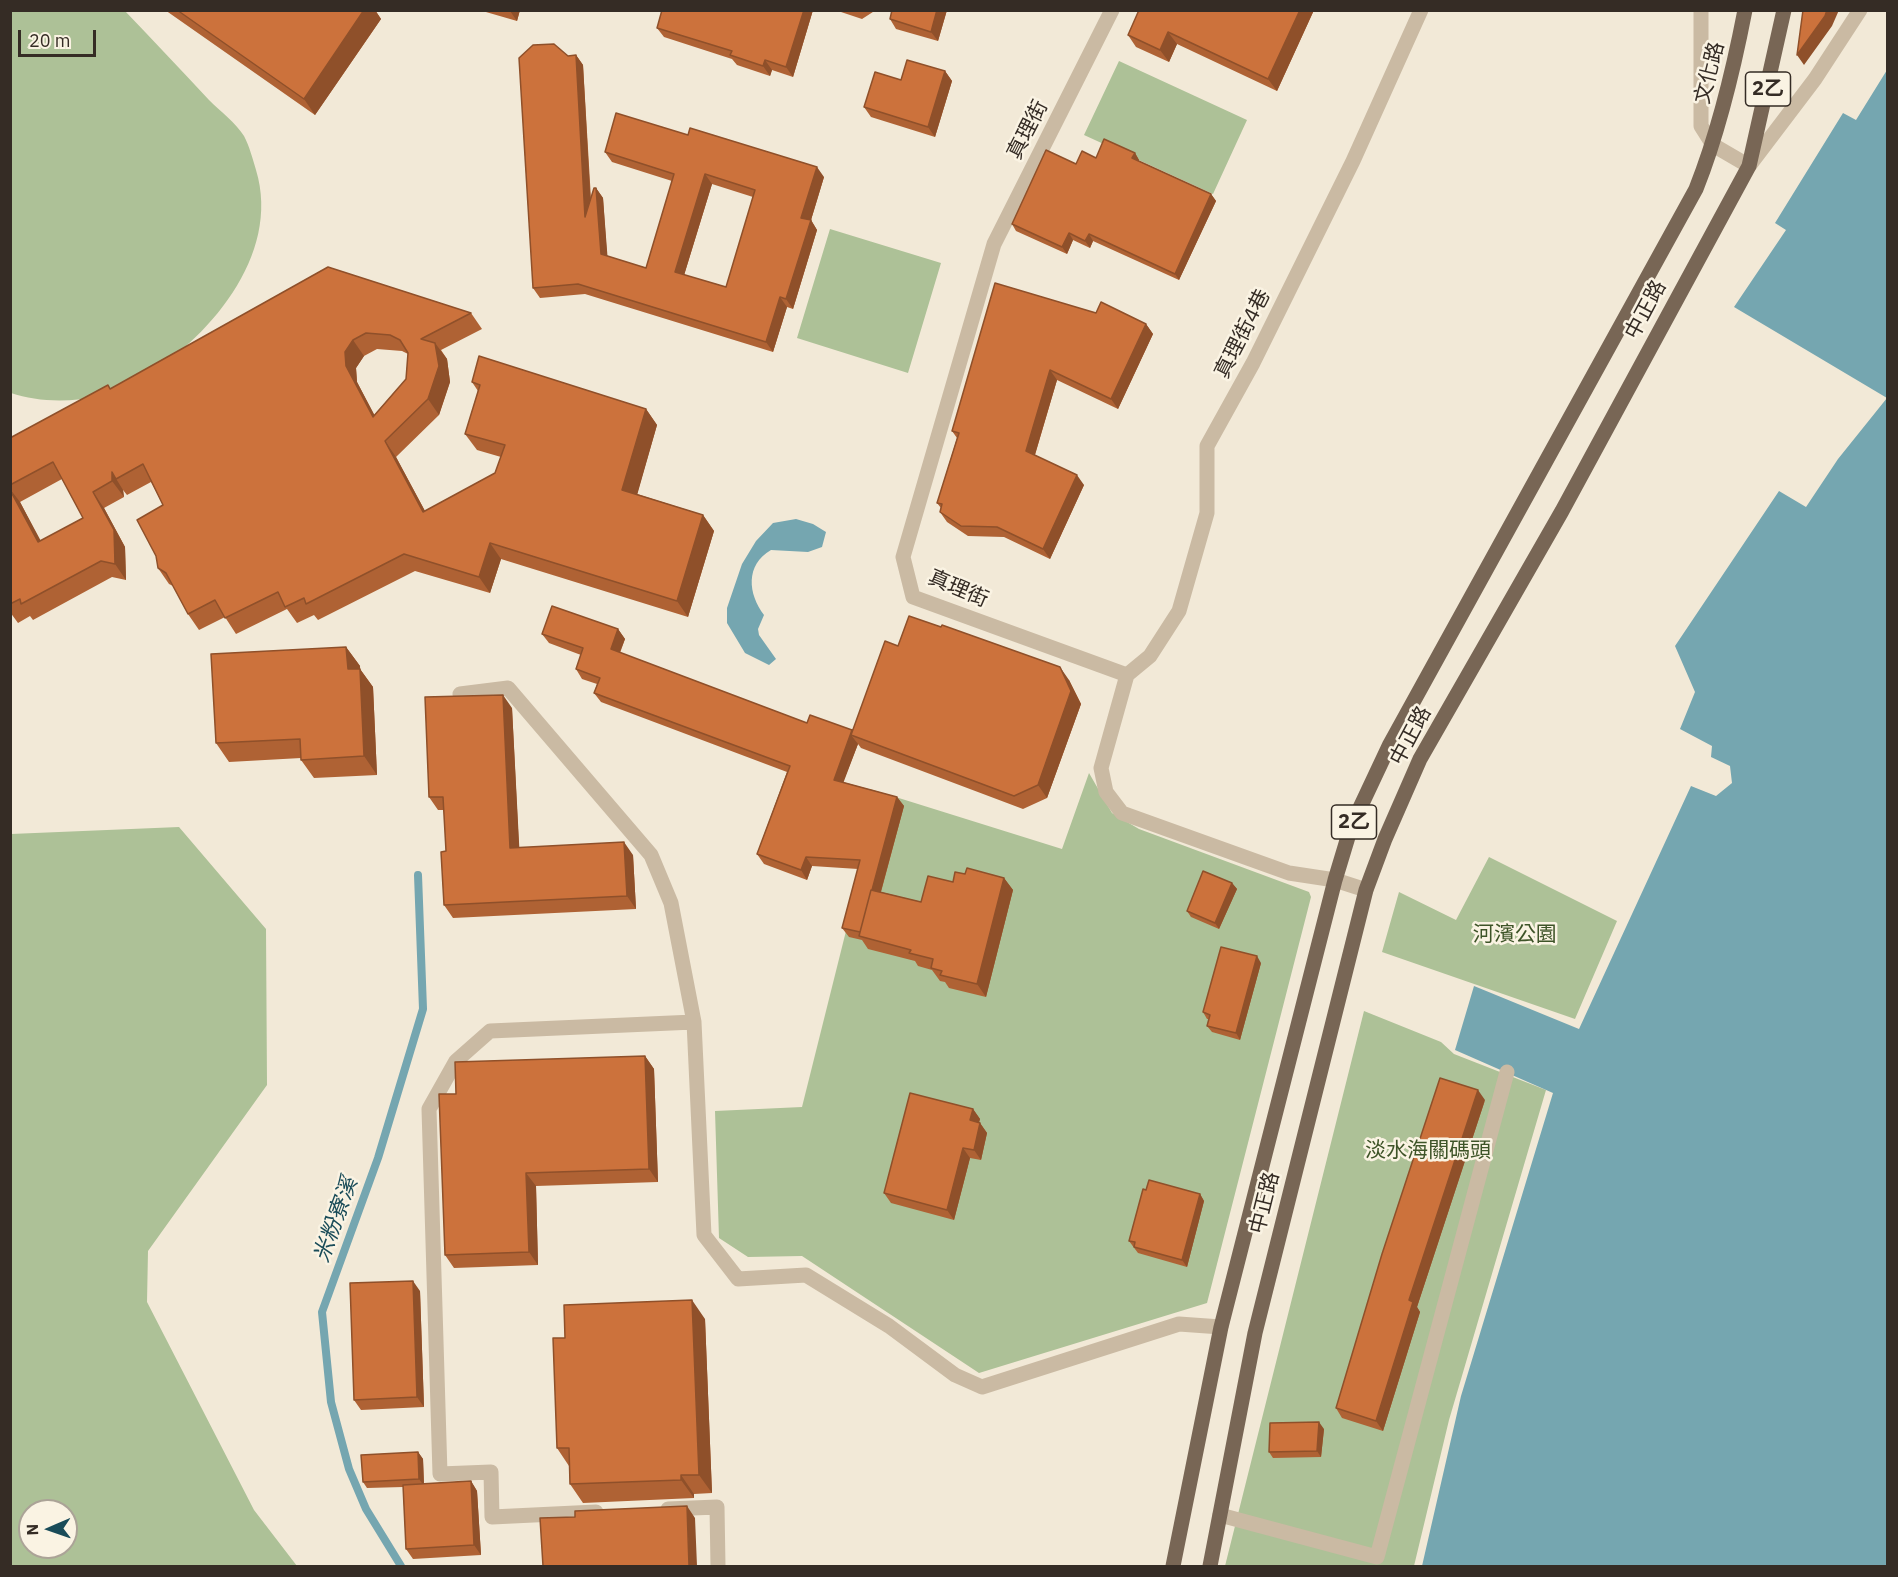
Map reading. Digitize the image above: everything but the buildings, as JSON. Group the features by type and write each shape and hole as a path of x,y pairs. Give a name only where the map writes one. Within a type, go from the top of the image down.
{"main road":[{"name":"文化路","path":"1713,145 1734,67 1745,10"},
{"name":"2乙","path":"1749,166 1784,10"},
{"name":"中正路","path":"1173,1566 1221,1327 1335,880 1351,828 1390,744 1696,189 1713,145"},
{"name":"中正路","path":"1210,1566 1255,1334 1366,890 1384,838 1420,759 1562,511 1749,166"}],"street":[{"name":"真理街","path":"1112,10 994,244 903,557 913,597 1127,675"},
{"name":"真理街4巷","path":"1127,675 1150,656 1179,611 1207,513 1207,446 1253,363 1353,162 1420,10"},
{"path":"1701,10 1701,126 1713,145 1749,166"},
{"name":"中正路","path":"1749,166 1815,79 1860,10"},
{"path":"1127,675 1101,768 1106,792 1122,813 1289,873 1335,880 1366,890"},
{"path":"460,694 508,688 651,855 671,903 694,1022 704,1235 738,1279 806,1275 889,1326 955,1375 982,1387 1179,1324 1221,1327"},
{"path":"610,1512 492,1517 491,1472 440,1474 429,1109 456,1061 490,1031 694,1022"},
{"path":"1220,1515 1375,1562 1507,1072"},
{"path":"658,1510 717,1507 718,1566"}],"green space":[{"path":"10,11 125,11 241,131 248,144 256,170 261,202 258,234 248,264 233,293 213,319 164,364 138,381 108,394 75,400 42,400 11,393"},
{"path":"1119,61 1247,120 1213,194 1084,135"},
{"path":"830,229 941,263 908,373 797,338"},
{"path":"1089,773 1112,813 1139,829 1309,892 1311,897 1207,1303 979,1373 802,1256 748,1257 719,1238 715,1111 802,1107 853,903 870,789 1062,849"},
{"path":"179,827 266,929 267,1085 148,1251 147,1302 254,1510 297,1566 11,1566 11,834"},
{"name":"河濱公園","path":"1489,857 1617,921 1575,1019 1382,952 1399,892 1456,920"},
{"name":"淡水海關碼頭","path":"1364,1011 1441,1042 1454,1054 1546,1090 1449,1420 1414,1566 1225,1566"}],"water":[{"path":"1887,70 1887,398 1734,307 1786,230 1775,223 1843,113 1856,120"},
{"path":"1887,398 1887,1566 1422,1566 1461,1396 1553,1093 1455,1050 1474,986 1579,1029 1691,786 1716,796 1732,783 1730,766 1711,757 1712,746 1680,729 1695,692 1675,646 1779,491 1806,507 1838,459"},
{"path":"796,519 813,524 826,532 822,547 808,552 771,550 763,556 753,572 752,589 764,615 758,629 759,635 776,659 769,665 745,653 727,623 727,608 742,564 756,541 773,523"}],"waterway":[{"name":"米粉寮溪","path":"401,1566 366,1509 349,1469 331,1402 322,1312 378,1158 423,1009 418,875"}]}
